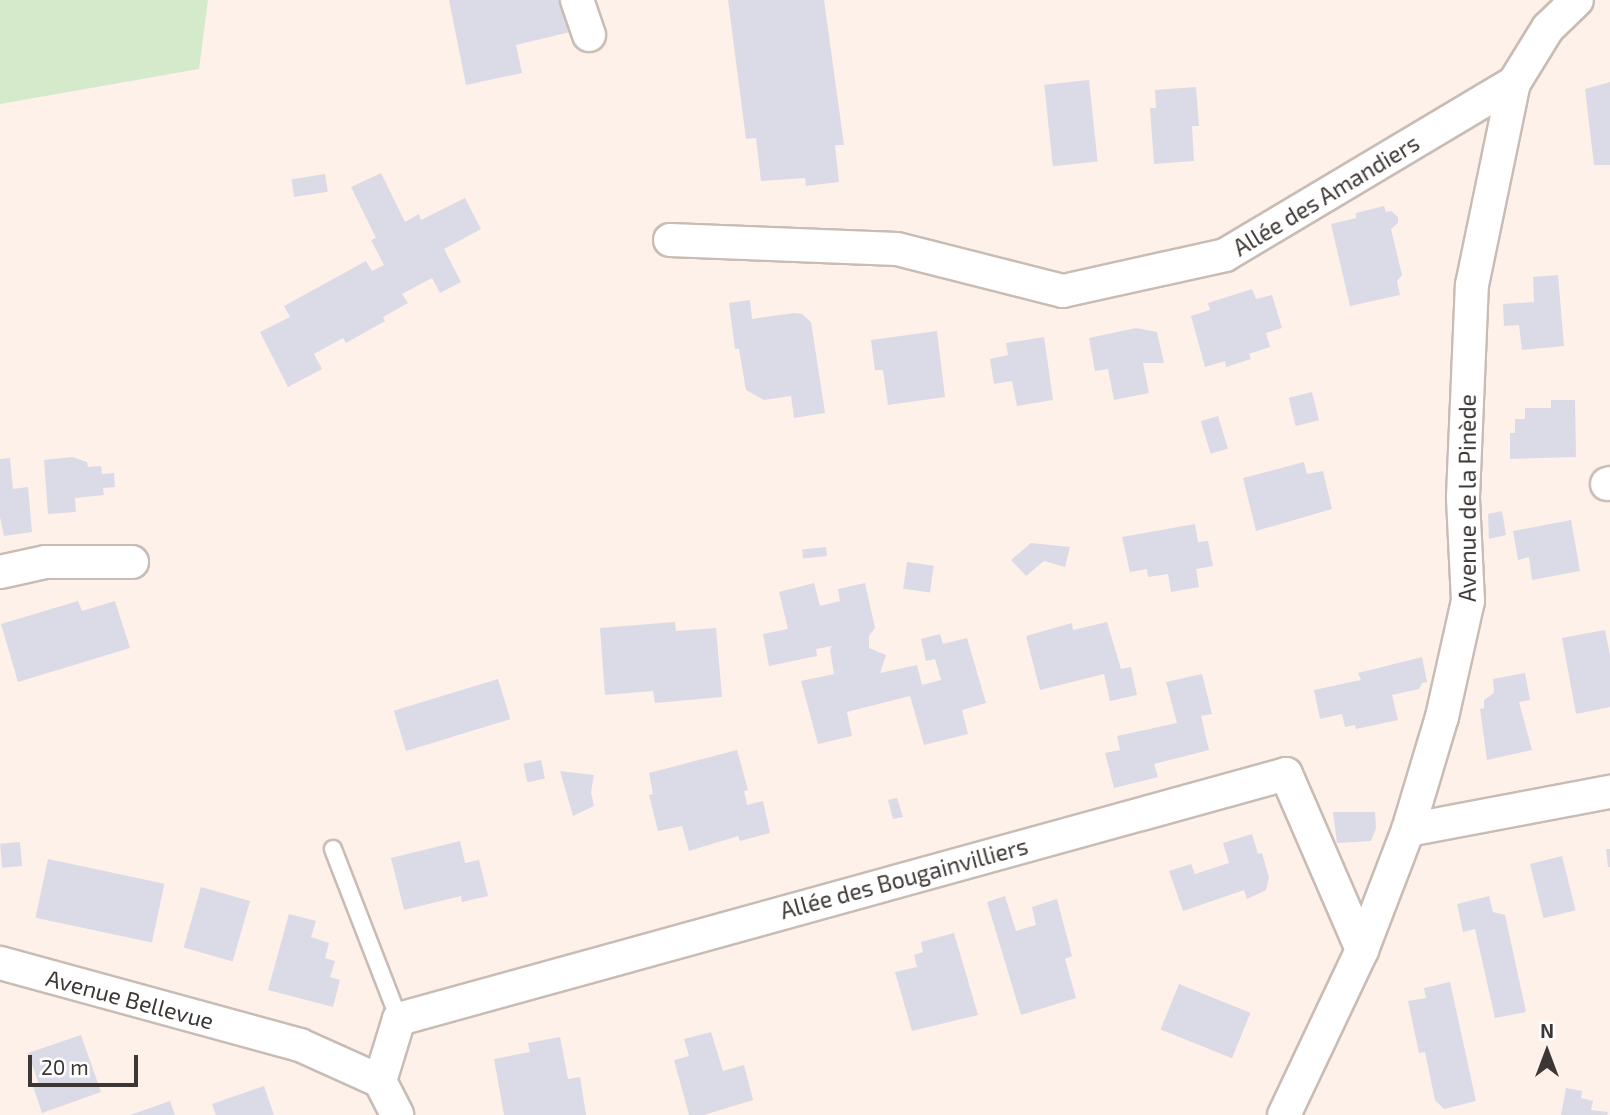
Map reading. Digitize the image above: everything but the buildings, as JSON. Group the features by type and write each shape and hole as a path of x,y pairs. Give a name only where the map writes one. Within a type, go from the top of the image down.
{"street":[{"path":"577,0 589,35"},
{"name":"Avenue de la Pinède","path":"1283,1115 1362,950 1408,830 1442,717 1468,601 1463,496 1472,285 1514,83 1548,28 1577,0"},
{"name":"Allée des Amandiers","path":"670,240 897,249 1063,291 1225,255 1514,83"},
{"path":"0,572 46,562 132,562"},
{"name":"Allée des Bougainvilliers","path":"399,1019 1286,774 1362,950"},
{"path":"1408,830 1610,792"},
{"name":"Avenue Bellevue","path":"0,963 300,1045 380,1081"},
{"path":"397,1115 380,1081 399,1019"}],"lane":[{"path":"333,849 399,1019"}],"green space":[{"path":"0,0 208,0 199,69 0,104"}]}
